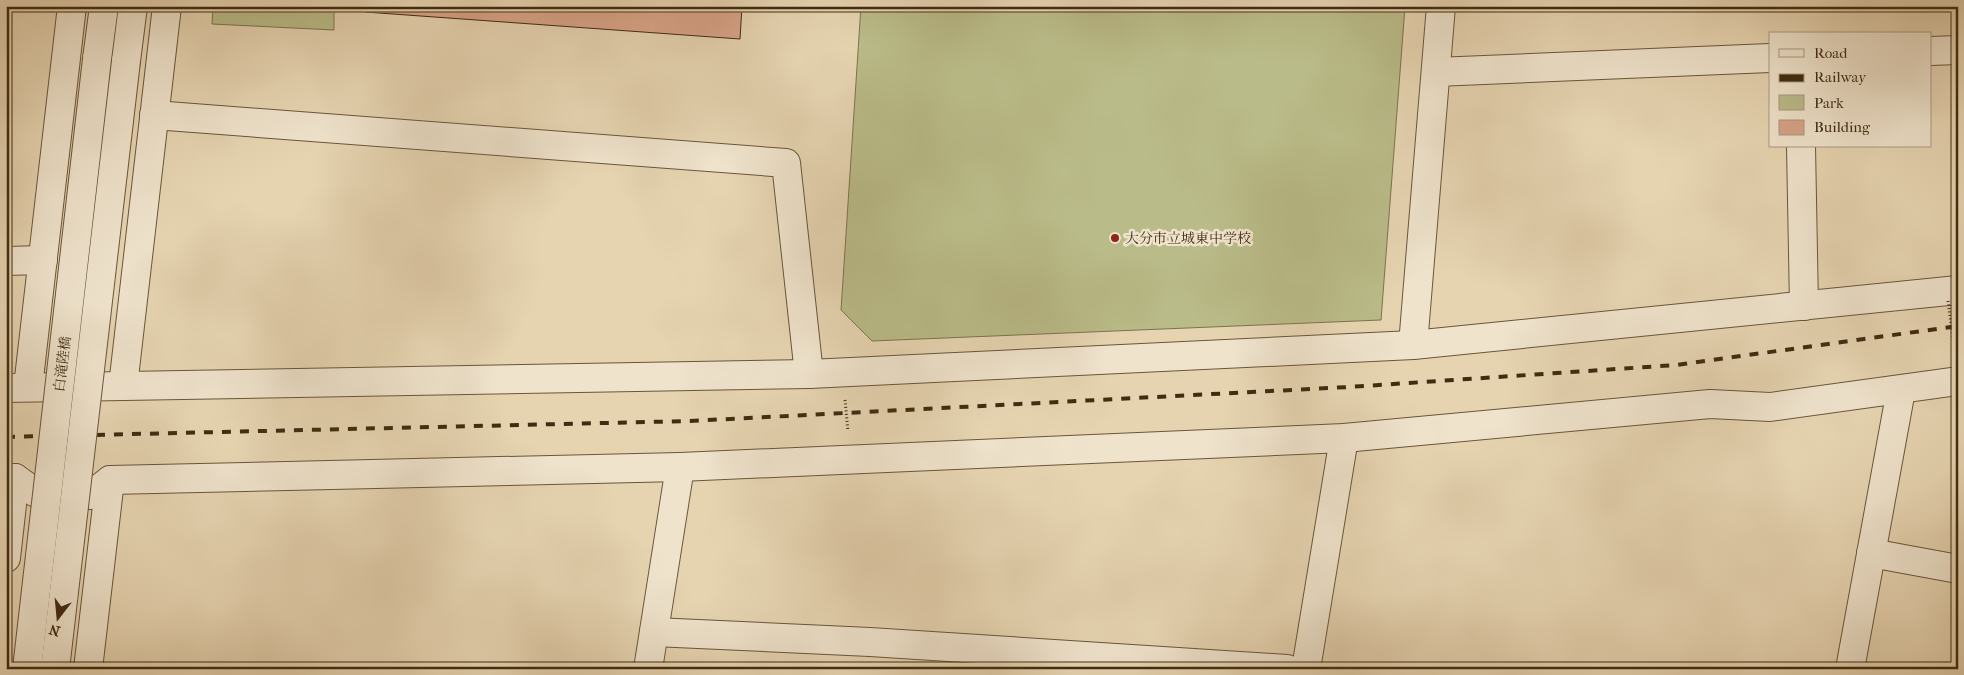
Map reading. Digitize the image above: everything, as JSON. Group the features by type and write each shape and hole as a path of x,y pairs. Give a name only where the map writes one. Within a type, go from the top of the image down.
{"street":[{"path":"72,6 43,260 17,387 809,374 1413,345 1804,306 1953,296"},
{"name":"白滝陸橋","path":"27,669 104,6"},
{"path":"55,669 133,6"},
{"path":"123,386 166,6"},
{"path":"1413,345 1441,6"},
{"path":"1932,51 1958,50"},
{"path":"1436,72 1769,58"},
{"path":"154,115 786,163 809,374"},
{"path":"1801,148 1804,306"},
{"path":"6,261 43,260"},
{"path":"6,558 10,478 36,493 91,495 110,480 680,467 1344,438 1710,404 1770,407 1901,390 1957,371"},
{"path":"1850,669 1901,390"},
{"path":"1306,669 1344,438"},
{"path":"648,669 680,467"},
{"path":"88,669 110,480"},
{"path":"1871,553 1958,569"},
{"path":"654,632 870,642 1288,669"}],"path":[{"path":"1953,296 1957,371"},
{"path":"843,372 851,459"}],"green space":[{"path":"213,6 334,6 334,30 212,24"},
{"name":"大分市立城東中学校","path":"861,6 1405,7 1381,320 872,341 841,310"}],"building":[{"path":"366,6 742,6 740,39 365,12"}],"railway":[{"path":"6,437 690,421 1349,387 1676,365 1958,326"}],"place":[{"name":"大分市立城東中学校","path":"1115,238"}]}
